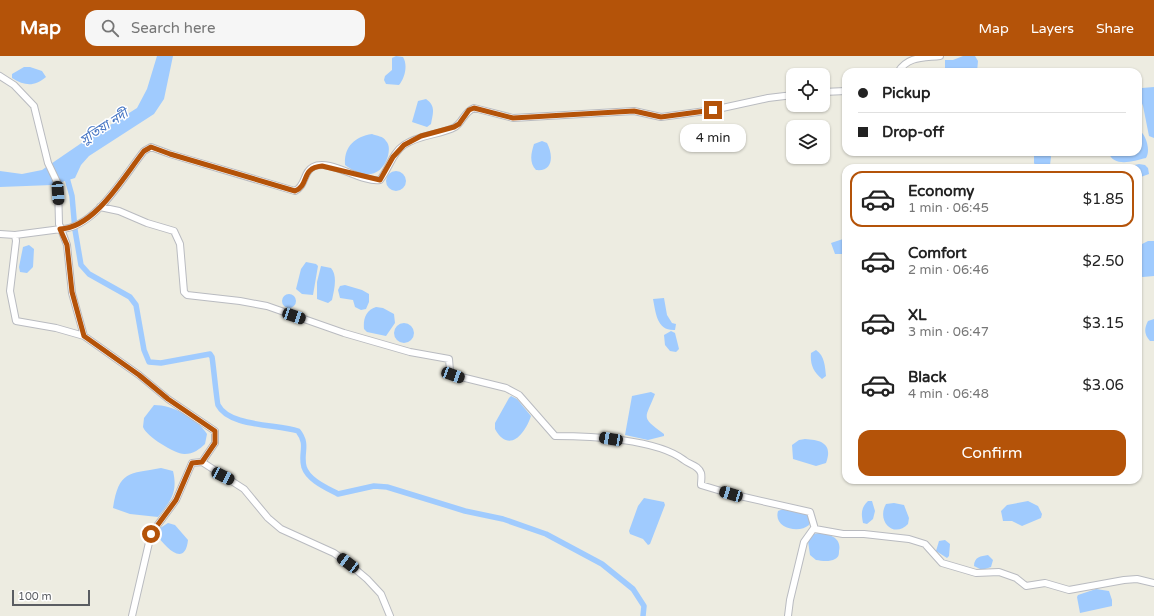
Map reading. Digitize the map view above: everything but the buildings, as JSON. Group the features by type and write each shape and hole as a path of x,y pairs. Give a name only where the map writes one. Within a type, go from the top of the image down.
{"street":[{"path":"901,68 918,57 940,56"},
{"path":"0,76 14,85 34,106 48,163 58,184 60,229 67,245 72,292 84,336"},
{"path":"830,92 842,91"},
{"path":"0,234 15,235 80,225 91,217 144,151 151,147 295,191 302,187 310,169 314,166 322,166 380,180 393,157 404,145 421,136 454,127 459,124 469,110 474,108 513,118 634,111 661,117 713,110 768,98 786,96"},
{"path":"100,206 119,211 147,223 174,231 180,244 184,292 187,295 240,300 266,306 351,335 410,352 449,359 450,371 453,375 506,388 519,395 555,436 596,436 663,450 677,455 684,461 696,466 701,472 701,485 731,494 810,512 814,528 804,542 790,600 788,616"},
{"path":"15,235 10,291 16,321 56,328 84,336 139,375 168,399 215,431 215,443 202,462"},
{"path":"132,616 151,534 176,500 192,463 202,462 244,489 268,518 281,529 334,553 367,579 381,594 390,616"},
{"path":"814,528 843,534 864,534 909,539 925,544 942,563 976,573 999,572 1016,578 1026,586 1045,583 1069,590 1124,580 1137,579 1154,582"}],"water":[{"path":"157,56 173,56 164,99 154,114 89,156 81,165 75,178 52,185 0,187 0,171 22,174 42,170 137,108 147,89"},
{"path":"396,56 403,57 405,60 406,68 404,75 399,85 386,84 384,80 385,76 392,70 392,58"},
{"path":"963,56 975,56 978,61 977,68 945,68 945,60 953,60"},
{"path":"24,67 30,67 42,71 46,77 33,84 21,83 12,78 12,74"},
{"path":"1154,87 1154,138 1149,136 1142,103 1142,88"},
{"path":"426,99 433,107 431,124 427,127 412,122 418,101"},
{"path":"1142,133 1148,147 1146,158 1135,161 1119,162 1111,157 1142,156"},
{"path":"372,134 383,138 389,146 388,156 381,169 370,174 364,174 345,165 346,153 351,144 355,140"},
{"path":"542,141 547,143 551,157 549,165 546,168 536,170 532,164 532,151 534,144"},
{"path":"1034,156 1051,157 1050,164 1034,163"},
{"path":"1142,164 1148,168 1149,174 1142,177"},
{"path":"396,171 403,174 406,181 403,188 396,191 389,188 386,181 389,174"},
{"path":"842,239 842,254 835,254 831,243"},
{"path":"1148,241 1154,241 1154,276 1142,277 1142,244"},
{"path":"29,245 34,249 33,267 27,273 20,272 19,267 23,247"},
{"path":"306,262 316,264 318,266 313,295 302,294 296,289 301,269"},
{"path":"321,266 331,268 334,275 335,283 332,300 328,303 317,299 317,282"},
{"path":"345,285 362,290 369,294 369,302 366,309 361,310 355,307 353,300 340,298 338,290 340,286"},
{"path":"286,294 292,294 296,298 296,304 292,308 286,308 282,304 282,298"},
{"path":"664,298 667,315 672,323 676,324 675,330 664,328 658,320 653,299"},
{"path":"376,307 383,308 394,314 395,323 386,336 367,332 364,329 366,315 370,310"},
{"path":"1154,319 1154,341 1150,341 1145,329 1148,321"},
{"path":"404,323 411,326 414,333 411,340 404,343 397,340 394,333 397,326"},
{"path":"671,331 675,333 679,349 676,352 670,351 665,345 664,335"},
{"path":"816,350 823,358 825,365 826,376 822,379 814,371 811,361 811,353"},
{"path":"651,392 655,394 647,413 647,417 651,424 664,434 664,436 648,440 625,435 632,396"},
{"path":"511,396 517,399 531,416 521,435 511,441 500,436 495,429 495,423"},
{"path":"154,405 169,407 191,418 203,428 207,434 205,444 196,451 185,454 175,451 155,440 145,431 143,427 144,418"},
{"path":"799,440 816,440 827,447 828,457 826,463 816,466 793,459 792,445"},
{"path":"161,468 173,471 175,485 170,501 158,517 130,514 113,508 115,496 122,480 133,473"},
{"path":"644,498 664,502 665,505 650,544 648,545 643,539 630,534 629,531 638,506"},
{"path":"868,501 872,501 875,511 873,519 867,524 863,523 862,513 864,506"},
{"path":"1028,501 1038,506 1042,514 1041,518 1022,526 1012,521 1003,521 1001,511 1007,505"},
{"path":"894,503 904,505 909,518 908,524 897,530 888,526 883,516 886,504"},
{"path":"789,509 808,515 810,522 809,525 805,528 793,529 783,525 779,522 777,517 778,511"},
{"path":"168,523 175,525 188,540 183,553 179,554 174,552 165,545 157,535 157,530"},
{"path":"819,533 831,536 839,543 839,554 831,561 816,560 810,555 808,541 813,534"},
{"path":"945,540 950,544 949,556 947,558 936,551 939,541"},
{"path":"988,555 993,560 991,567 982,570 974,566 977,559"},
{"path":"1096,589 1109,591 1112,606 1080,613 1077,597 1078,595"}],"waterway":[{"path":"67,178 72,196 75,230 81,265 89,274 130,297 136,305 144,350 149,362 161,363 210,354 212,357 218,405 224,412 243,421 298,431 304,445 303,462 306,472 323,486 338,494 374,486 387,487 465,511 503,519 546,534 602,564 633,589 644,606 643,616"}],"route":[{"path":"151,534 158,522 163,518 176,500 192,463 202,462 215,443 215,431 168,399 139,375 84,336 72,292 67,245 60,229 80,225 91,217 144,151 151,147 295,191 302,187 307,173 314,166 337,169 362,178 377,181 380,180 397,151 404,145 421,136 449,130 459,124 469,110 474,108 513,118 634,111 661,117 713,110"}],"water label":[{"name":"সুতিয়া নদী","path":"104,127"}]}
